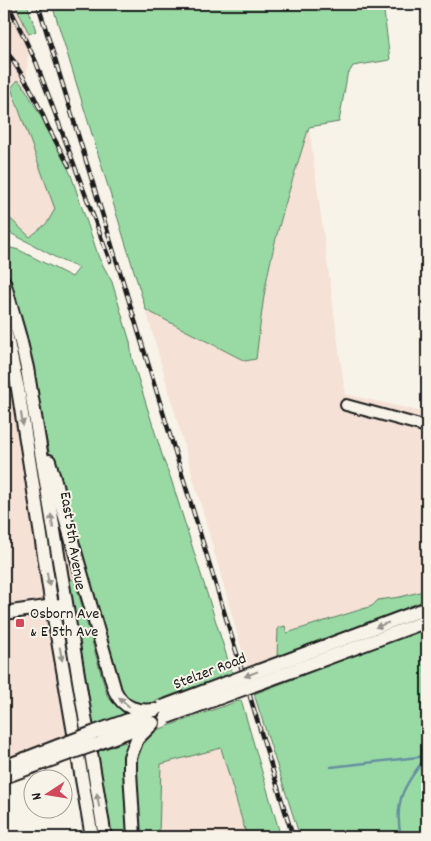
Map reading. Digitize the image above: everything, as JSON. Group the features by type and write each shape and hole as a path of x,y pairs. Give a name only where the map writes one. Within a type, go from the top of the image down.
{"main road":[{"name":"East 5th Avenue","path":"4,282 20,338 29,379 92,837"},
{"name":"East 5th Avenue","path":"4,324 105,837"},
{"path":"29,379 53,477 115,691 119,698 135,710 159,714"},
{"path":"4,613 59,605"},
{"name":"Stelzer Road","path":"298,663 427,608"},
{"name":"Stelzer Road","path":"4,776 59,752 298,663 427,621"},
{"path":"134,837 130,757 138,737 159,714"},
{"name":"Stelzer Road","path":"4,766 59,752"}],"street":[{"path":"346,405 427,426"}],"shaded area":[{"path":"4,4 15,4 29,34 26,90 18,80 12,88 55,209 47,223 29,237 4,213"},
{"path":"309,127 345,394 427,413 427,590 378,600 373,606 287,633 278,628 277,657 247,668 146,310 245,361 265,290 280,221"},
{"path":"4,267 26,336 54,473 84,576 75,581 70,579 67,582 93,725 73,761 54,768 22,768 22,779 4,786"},
{"path":"221,748 247,837 159,837 160,764"}],"green space":[{"path":"15,4 27,4 36,31 29,34"},
{"path":"52,4 383,4 390,60 353,66 347,76 339,122 309,127 274,246 265,287 256,359 245,361 146,310"},
{"path":"18,80 26,90 58,147 71,175 99,258 112,282 130,342 132,359 232,673 148,704 131,700 120,688 54,473 26,336 4,267 5,250 11,248 19,250 72,277 79,268 4,230 4,213 30,237 47,223 55,209 11,88"},
{"path":"70,578 75,581 107,695 113,703 124,711 124,714 93,725 67,581"},
{"path":"427,590 427,600 277,657 278,628 285,626 287,633 372,606 378,600"},
{"path":"427,628 427,837 300,837 254,694"},
{"path":"241,700 281,837 247,837 221,748 161,764 159,837 139,837 135,767 137,754 144,740 157,730"},
{"path":"125,742 127,744 124,790 128,837 110,837 96,752"}],"waterway":[{"path":"331,767 427,756"},
{"path":"401,837 399,824 400,803 412,776 426,757"}],"railway":[{"path":"8,4 36,62 110,261"},
{"path":"38,4 293,837"},
{"path":"4,49 17,65"},
{"path":"13,61 29,86 69,166"}],"place":[{"name":"Osborn Ave & E 5th Ave","path":"20,623"}]}
